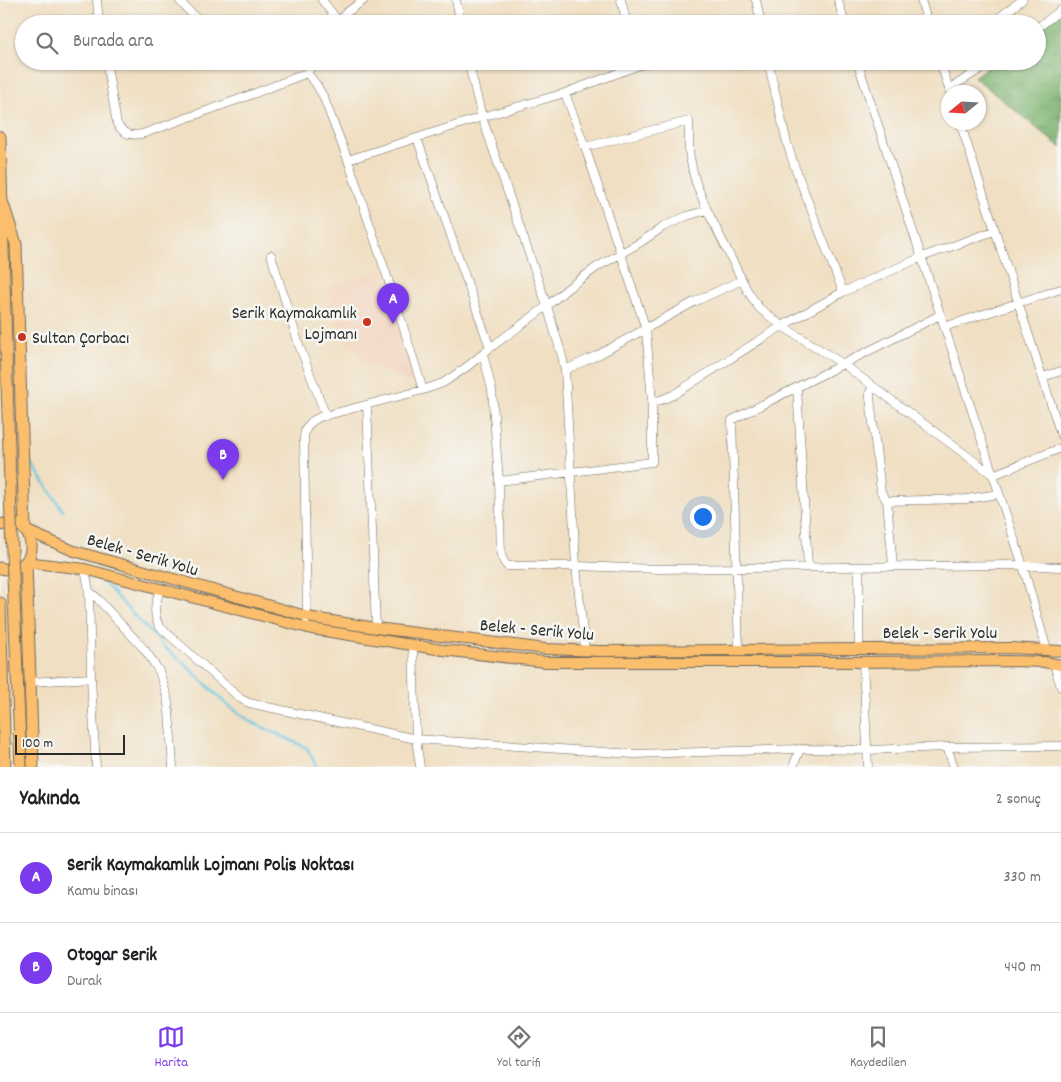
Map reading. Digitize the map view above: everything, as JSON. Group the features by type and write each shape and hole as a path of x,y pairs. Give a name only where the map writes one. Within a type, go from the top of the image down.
{"highway":[{"path":"0,137 12,544 21,767"},
{"path":"2,201 16,244 25,530"},
{"path":"0,525 16,524 25,530 29,536 32,549 30,556 21,566 14,569 0,568"},
{"path":"26,562 33,767"},
{"path":"0,603 5,767"}],"main road":[{"name":"Belek - Serik Yolu","path":"25,530 74,551 307,616 376,628 546,649 1012,648 1061,651"},
{"name":"Belek - Serik Yolu","path":"26,562 85,570 307,628 413,646 545,662 1008,661 1044,662 1058,665"}],"street":[{"path":"97,0 98,15"},
{"path":"179,0 193,15"},
{"path":"322,0 333,15"},
{"path":"344,15 364,0"},
{"path":"456,0 459,15"},
{"path":"621,0 625,15"},
{"path":"756,0 759,15"},
{"path":"838,0 842,15"},
{"path":"921,0 925,15"},
{"path":"1003,15 1022,0"},
{"path":"1046,21 1061,10"},
{"path":"108,70 117,124 120,129 130,135 145,133 245,97 307,72 323,96 348,160 396,300 423,390"},
{"path":"470,70 482,117 547,306 565,370 576,566 585,650"},
{"path":"348,160 482,117 565,93 622,70"},
{"path":"770,70 794,165 843,292"},
{"path":"860,70 1023,566 1047,650"},
{"path":"943,70 948,85"},
{"path":"958,85 979,70"},
{"path":"499,481 652,462 652,402 646,329 565,93"},
{"path":"585,147 689,121 690,161 696,183 752,300 782,326 842,364 992,474"},
{"path":"962,130 1061,435"},
{"path":"417,138 490,348"},
{"path":"307,628 304,434 310,422 443,383 597,267 675,221 708,210"},
{"path":"652,402 673,395 782,326 843,292 922,257 994,231"},
{"path":"271,255 299,345 326,416"},
{"path":"565,370 598,355 694,302 742,280"},
{"path":"944,327 1061,289"},
{"path":"739,650 732,420 940,315"},
{"path":"483,354 492,390 502,555 507,566 658,569 808,566 1011,565 1061,567"},
{"path":"1043,377 1061,371"},
{"path":"873,387 870,395 876,454 881,492 887,501 893,566"},
{"path":"797,388 808,566"},
{"path":"367,405 376,628"},
{"path":"992,474 1061,448"},
{"path":"887,501 966,499 999,494"},
{"path":"859,567 859,649"},
{"path":"85,570 88,591 96,767"},
{"path":"160,589 154,614 159,626 241,699 249,703 416,740 634,754 800,748 867,750 1061,746"},
{"path":"88,591 96,597 145,650 159,671 167,696 173,767"},
{"path":"413,646 416,740 420,767"},
{"path":"863,662 868,767"},
{"path":"1058,665 1061,688"},
{"path":"31,682 91,678"},
{"path":"947,747 954,767"},
{"path":"793,767 800,748"}],"shaded area":[{"name":"Serik Kaymakamlık Lojmanı","path":"382,270 417,386 361,360 340,333 326,287"}],"green space":[{"path":"1061,12 1061,148 974,77 983,70 1046,70 1046,23"}],"waterway":[{"path":"27,456 63,511"},
{"path":"103,582 165,648 183,662 225,703 251,722 307,748 317,767"}],"place":[{"name":"Serik Kaymakamlık Lojmanı","path":"367,322"},
{"name":"Serik Kaymakamlık Lojmanı Polis Noktası","path":"393,324"},
{"name":"Sultan Çorbacı","path":"22,337"},
{"name":"Otogar Serik","path":"223,480"}]}
